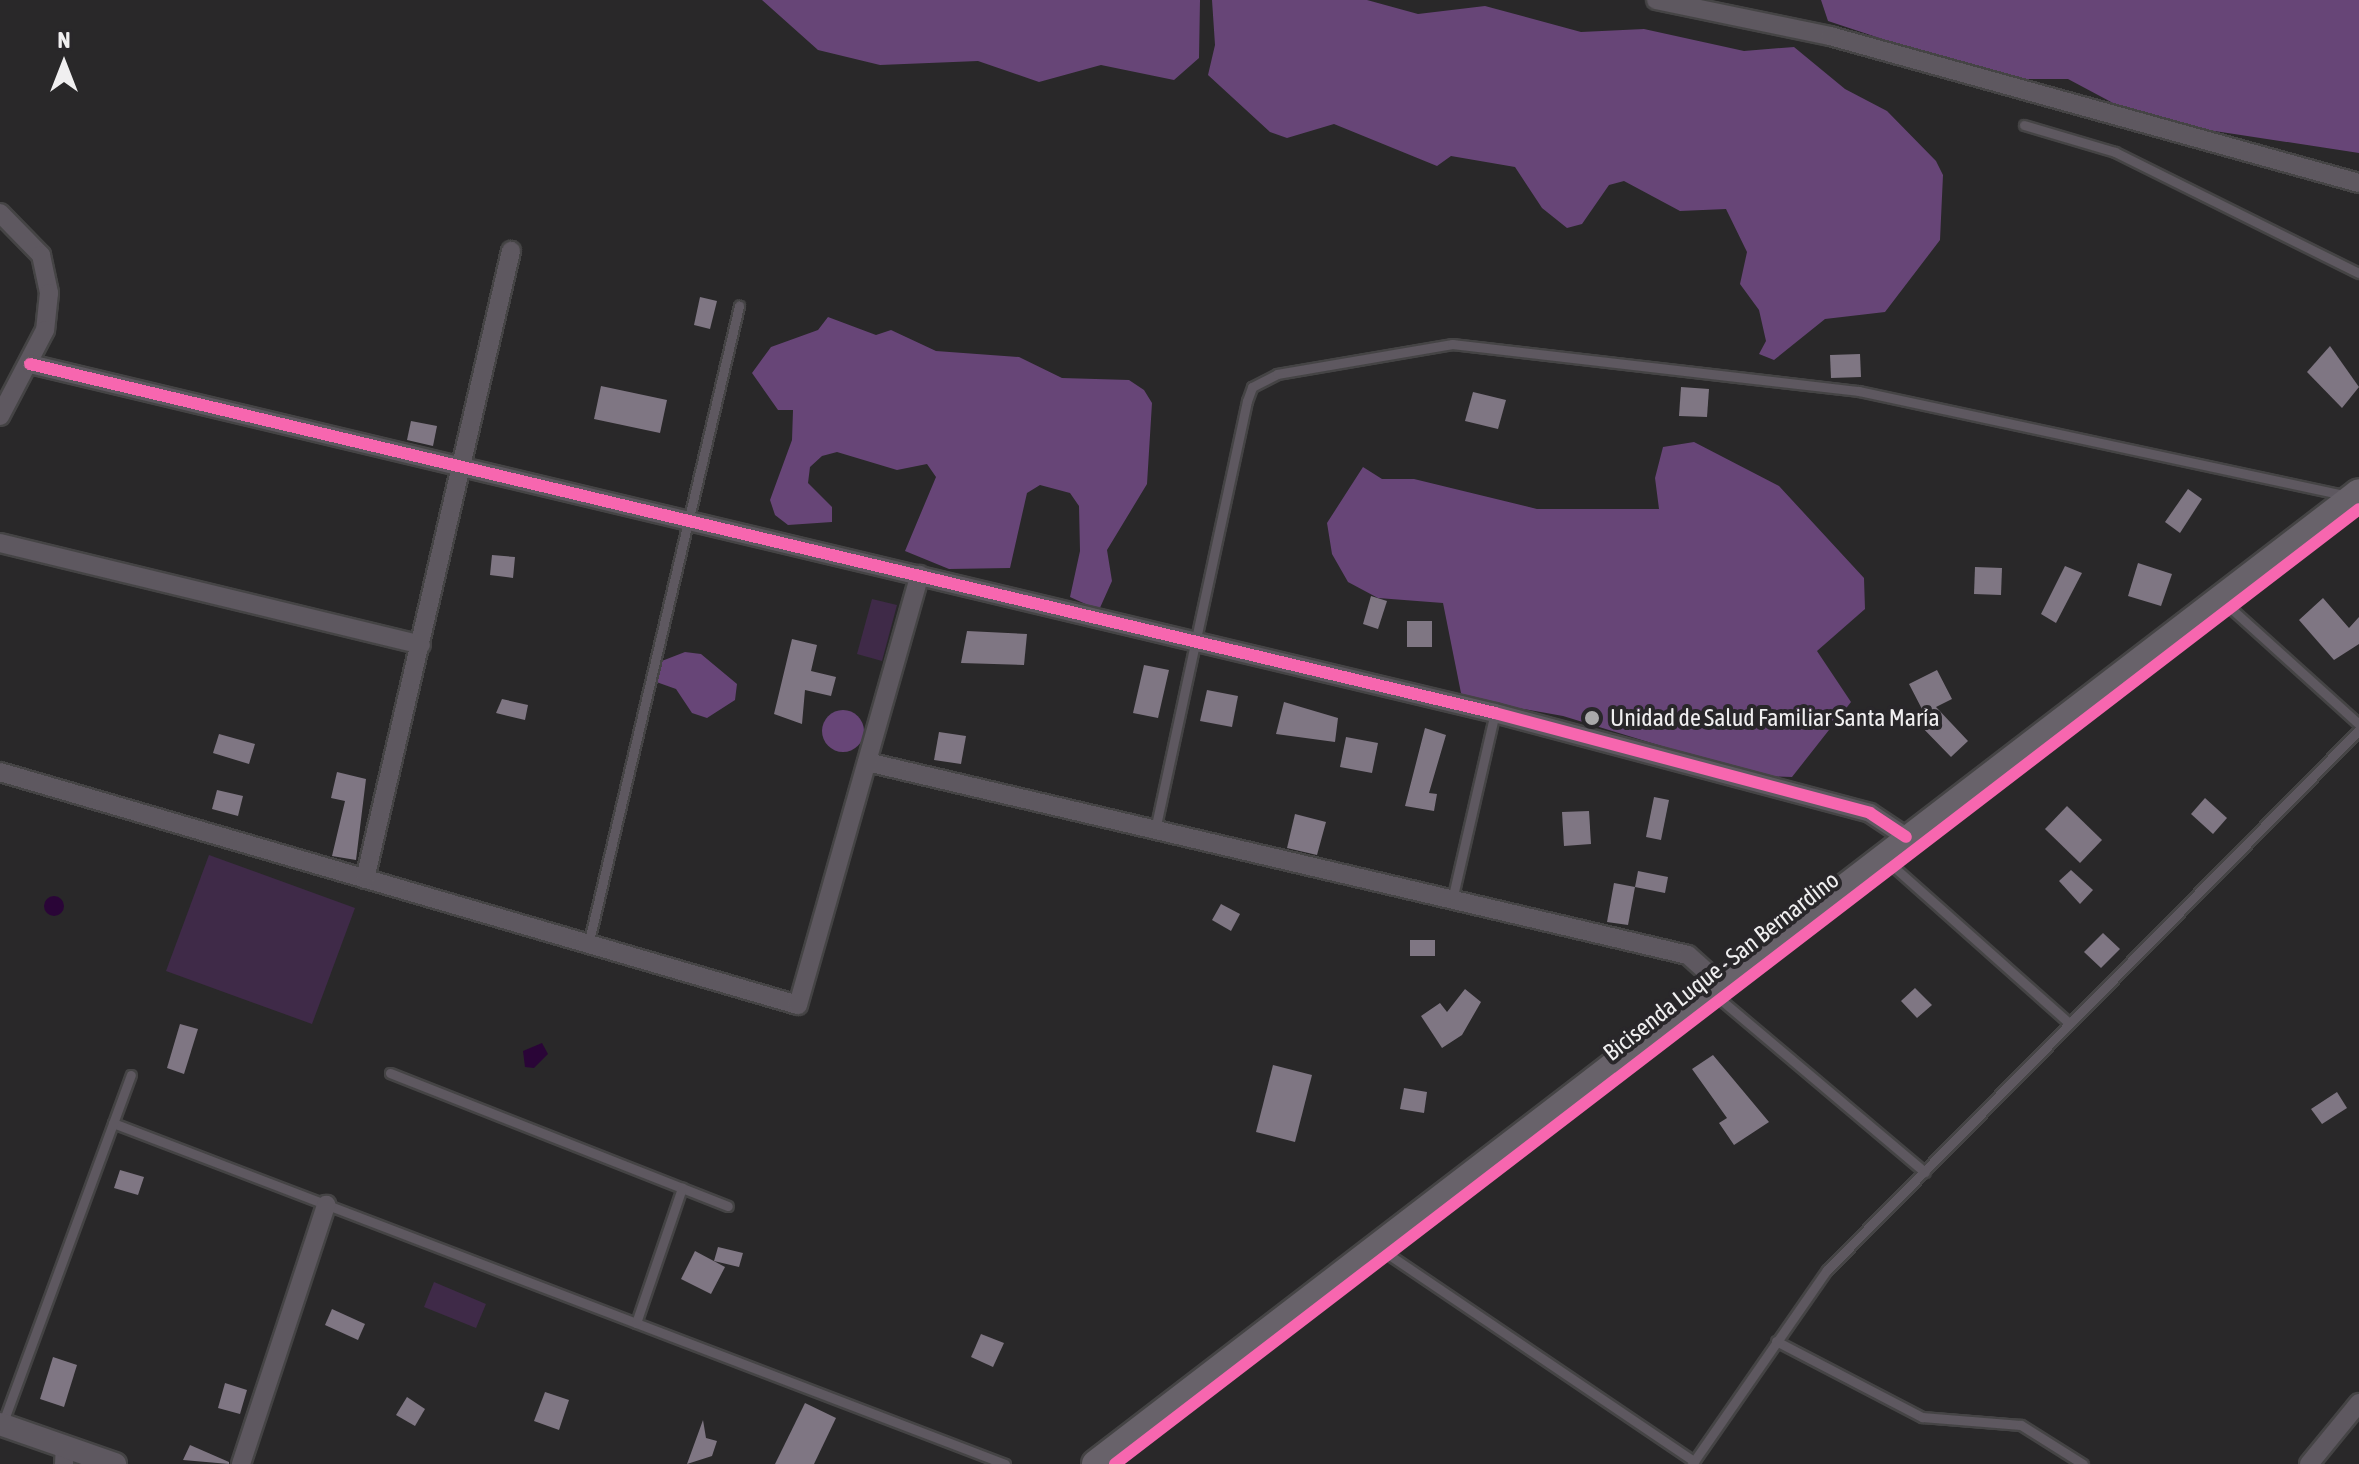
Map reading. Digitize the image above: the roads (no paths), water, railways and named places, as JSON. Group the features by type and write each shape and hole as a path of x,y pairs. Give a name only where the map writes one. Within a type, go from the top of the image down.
{"main road":[{"path":"1099,1463 1374,1245 2356,495"}],"street":[{"path":"1656,0 1830,36 2359,183"},
{"path":"0,213 47,271 45,330 30,364 0,416"},
{"path":"365,879 464,467 511,251"},
{"path":"30,364 1495,713 1870,813 1906,837"},
{"path":"0,543 421,645"},
{"path":"0,772 798,1005 920,575"},
{"path":"867,762 1688,955 1713,985"},
{"path":"241,1464 326,1205"},
{"path":"2309,1464 2359,1404"},
{"path":"1,1424 64,1456 115,1464"}],"lane":[{"path":"2024,125 2139,163 2359,273"},
{"path":"588,945 739,306"},
{"path":"1155,830 1252,387 1277,374 1429,344 1859,391 2356,495"},
{"path":"1374,1245 1693,1463 1827,1270 2359,727 2220,598"},
{"path":"1452,900 1495,713"},
{"path":"1881,855 2069,1023"},
{"path":"1713,985 1925,1172"},
{"path":"390,1073 728,1206"},
{"path":"1,1424 131,1075"},
{"path":"113,1123 1005,1464"},
{"path":"636,1323 682,1188"},
{"path":"1776,1341 1922,1417 2011,1422 2083,1464"}],"place":[{"name":"Unidad de Salud Familiar Santa María","path":"1592,718"}]}
